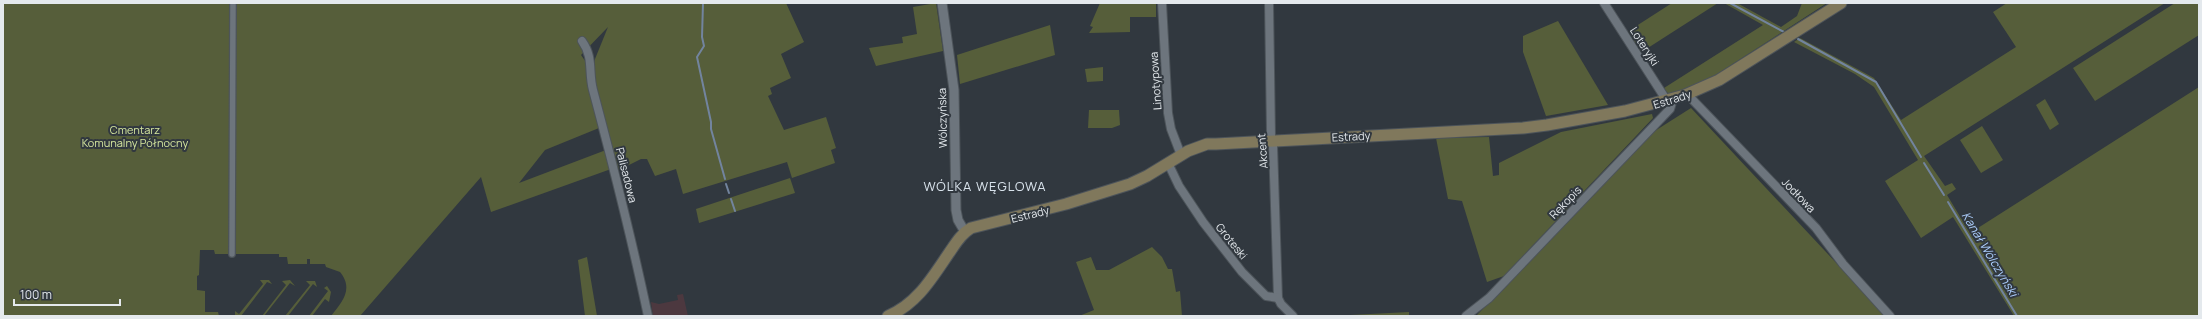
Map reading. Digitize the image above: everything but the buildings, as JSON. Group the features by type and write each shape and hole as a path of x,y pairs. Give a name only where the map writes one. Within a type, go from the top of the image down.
{"main road":[{"name":"Estrady","path":"965,232 976,227 1066,204 1130,184 1147,176 1181,155 1207,144 1535,126 1670,100 1688,94 1719,80 1841,3"},
{"path":"888,316 904,308 920,293 965,232"}],"street":[{"path":"232,254 233,3"},
{"name":"Wólczyńska","path":"942,3 954,90 956,210 958,220 965,232"},
{"name":"Linotypowa","path":"1162,3 1168,113 1171,129 1181,155"},
{"name":"Akcent","path":"1269,3 1271,136 1273,140 1278,298"},
{"name":"Loteryjki","path":"1604,3 1670,100"},
{"name":"Palisadowa","path":"582,41 589,51 591,79 617,180 648,316"},
{"name":"Jodłowa","path":"1688,94 1816,228 1843,264 1890,316"},
{"name":"Rękopis","path":"1466,316 1489,298 1665,114 1673,104 1670,100"},
{"name":"Groteski","path":"1168,164 1189,202 1242,272 1266,296 1278,298 1281,304 1293,316"}],"shaded area":[{"path":"683,294 688,316 653,316 651,302 659,304 678,300 677,295"}],"green space":[{"name":"Cmentarz Komunalny Północny","path":"3,3 786,3 804,42 781,54 791,78 770,88 772,94 768,96 784,130 826,117 836,148 831,150 835,163 792,178 787,162 683,194 676,169 655,176 647,159 641,159 617,171 592,73 595,59 608,27 581,55 588,65 599,128 545,150 519,183 606,150 611,169 491,212 481,177 360,316 331,316 345,295 346,284 340,272 326,267 325,264 310,264 310,259 307,259 307,264 288,264 287,257 279,257 279,254 215,254 214,250 200,250 197,290 205,291 205,312 218,312 219,316 3,316"},
{"path":"936,3 943,51 876,66 869,48 903,43 902,37 917,34 913,7"},
{"path":"1100,3 1156,3 1156,17 1130,17 1130,32 1089,33 1093,27 1090,26"},
{"path":"1672,3 1718,3 1640,53 1627,32"},
{"path":"1724,3 1737,3 1781,27 1797,16 1802,3 1827,3 1711,78 1669,95 1664,88 1763,25"},
{"path":"2007,3 2165,3 1924,156 1945,186 1952,183 1956,189 1947,195 1970,233 2199,87 2199,316 2014,316 1953,217 1921,238 1885,181 1918,160 1874,87 1855,74 1794,42 1800,38 1874,78 1901,120 2016,47 1993,12"},
{"path":"2175,3 2199,3 2199,35 2095,101 2073,68"},
{"path":"1558,21 1608,105 1546,116 1523,52 1523,36"},
{"path":"1050,25 1055,55 960,84 957,55"},
{"path":"1103,67 1103,81 1087,82 1085,69"},
{"path":"2045,99 2059,124 2050,130 2036,105"},
{"path":"1691,108 1886,316 1476,316 1650,134"},
{"path":"1089,110 1119,110 1120,125 1112,128 1088,128"},
{"path":"1652,114 1653,118 1504,276 1487,282 1462,201 1448,199 1436,138 1489,137 1493,176 1499,175 1499,163 1561,132"},
{"path":"1982,126 2003,160 1981,173 1960,140"},
{"path":"790,178 795,193 699,223 696,209"},
{"path":"1152,247 1162,257 1168,269 1172,269 1176,292 1180,291 1182,316 1079,316 1094,310 1076,262 1091,257 1096,270 1109,270"},
{"path":"587,257 597,316 585,316 578,260"},
{"path":"260,280 269,280 272,284 267,282 241,316 235,316 235,311 239,314 263,284"},
{"path":"290,280 295,286 290,283 264,316 262,316 286,285 282,281"},
{"path":"306,281 315,281 317,287 313,284 288,316 285,316 310,285"},
{"path":"327,286 331,292 329,302 325,299 312,316 309,316 328,291 324,288"},
{"path":"1409,312 1409,316 1331,316"}],"waterway":[{"path":"703,3 702,37 704,46 697,57 711,122 711,129 725,179"},
{"name":"Kanał Wólczyński","path":"1730,3 1784,32"},
{"name":"Kanał Wólczyński","path":"1798,39 1876,82 1921,157"},
{"name":"Kanał Wólczyński","path":"1924,163 1944,195"},
{"path":"726,184 729,193"},
{"path":"731,199 735,211"},
{"name":"Kanał Wólczyński","path":"1948,202 2017,316"}],"district":[{"name":"WÓLKA WĘGLOWA","path":"985,186"}]}
